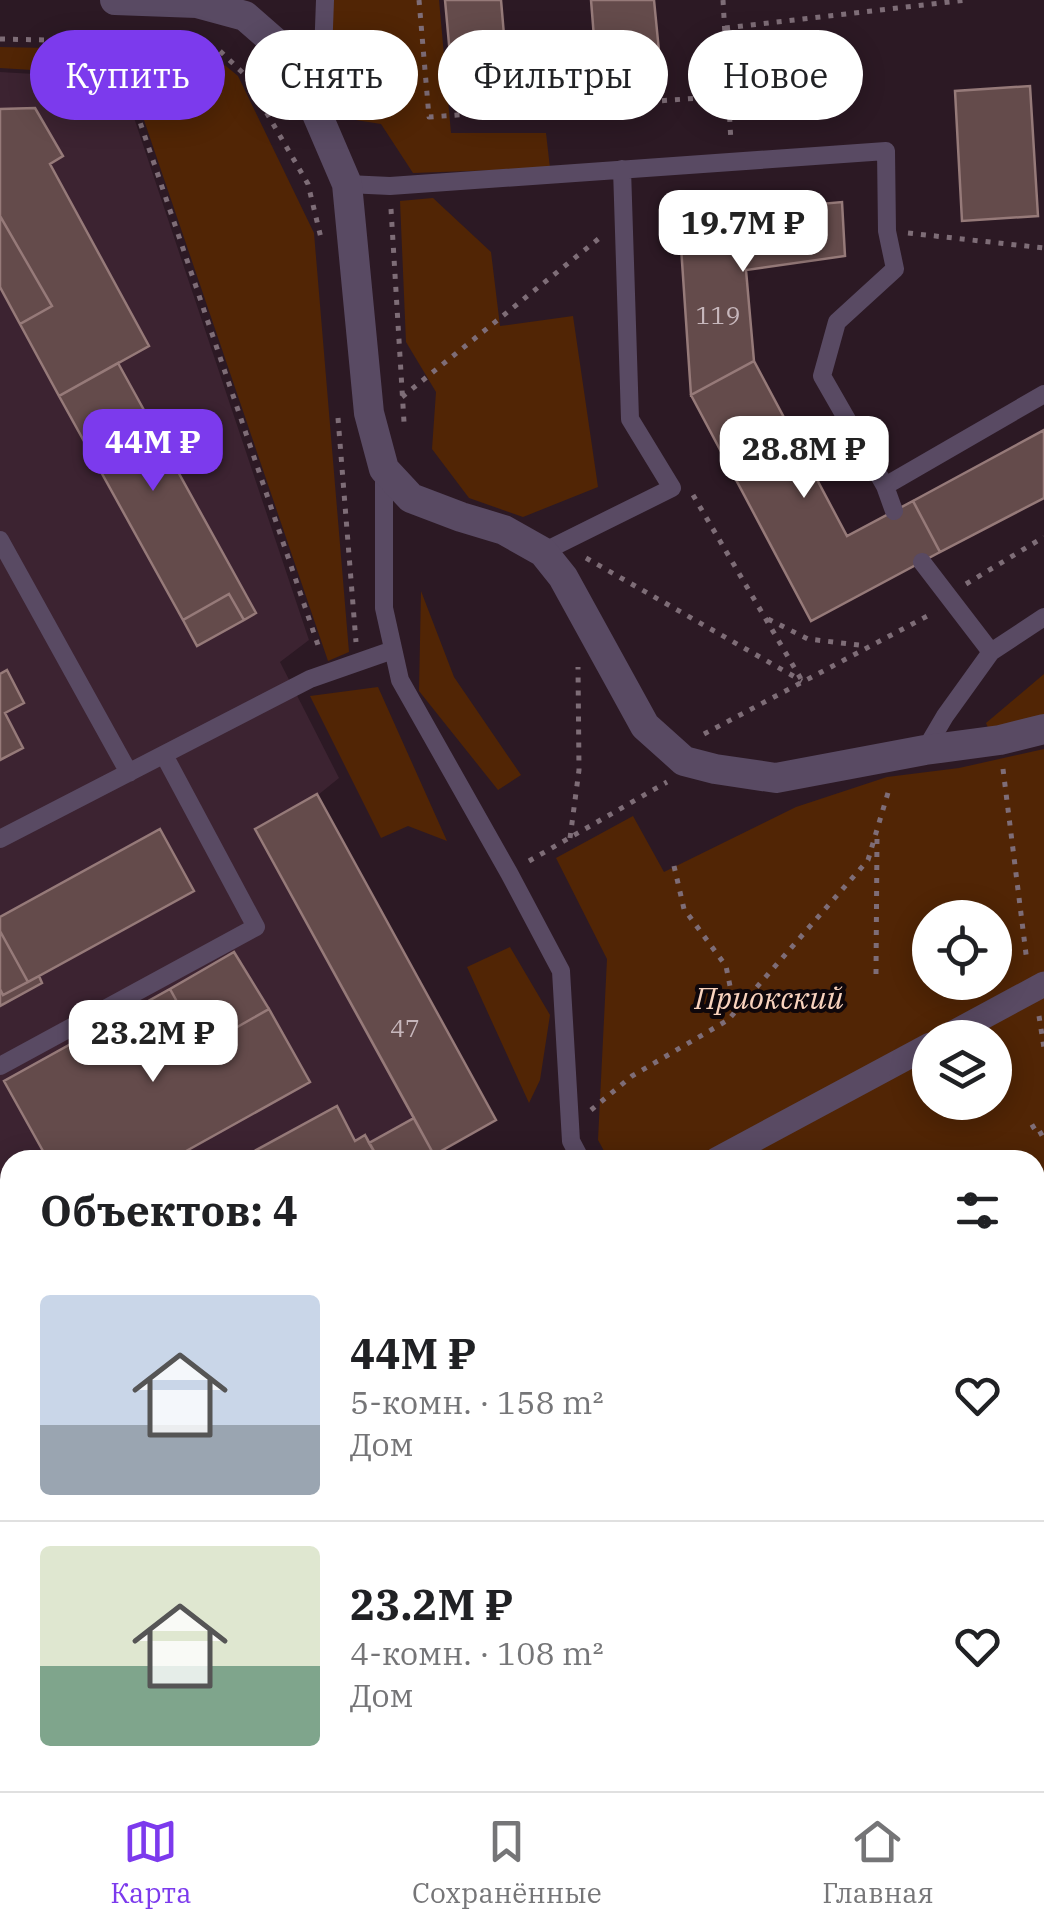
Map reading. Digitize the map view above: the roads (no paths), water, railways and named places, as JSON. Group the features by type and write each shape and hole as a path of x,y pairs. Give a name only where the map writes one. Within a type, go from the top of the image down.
{"street":[{"path":"115,0 197,3 246,16 262,30"},
{"path":"321,120 346,184 369,414 384,470 411,498 552,548 563,577 646,726 684,761 776,778 1000,740 1044,728"},
{"path":"978,1020 1039,987"},
{"path":"735,1150 912,1055"}],"lane":[{"path":"324,30 325,0"},
{"path":"346,184 390,186 886,150 886,231 896,269 836,322 822,376 885,486 894,510"},
{"path":"552,548 672,488 630,418 622,169"},
{"path":"885,486 1044,394"},
{"path":"384,470 384,608 400,680 509,872 560,971 571,1142 575,1150"},
{"path":"0,540 129,773"},
{"path":"922,562 991,652"},
{"path":"925,750 991,652 1044,617"},
{"path":"0,840 310,679 393,650"},
{"path":"0,1066 256,927 164,755"}],"park label":[{"name":"Приокский","path":"769,999"}]}
